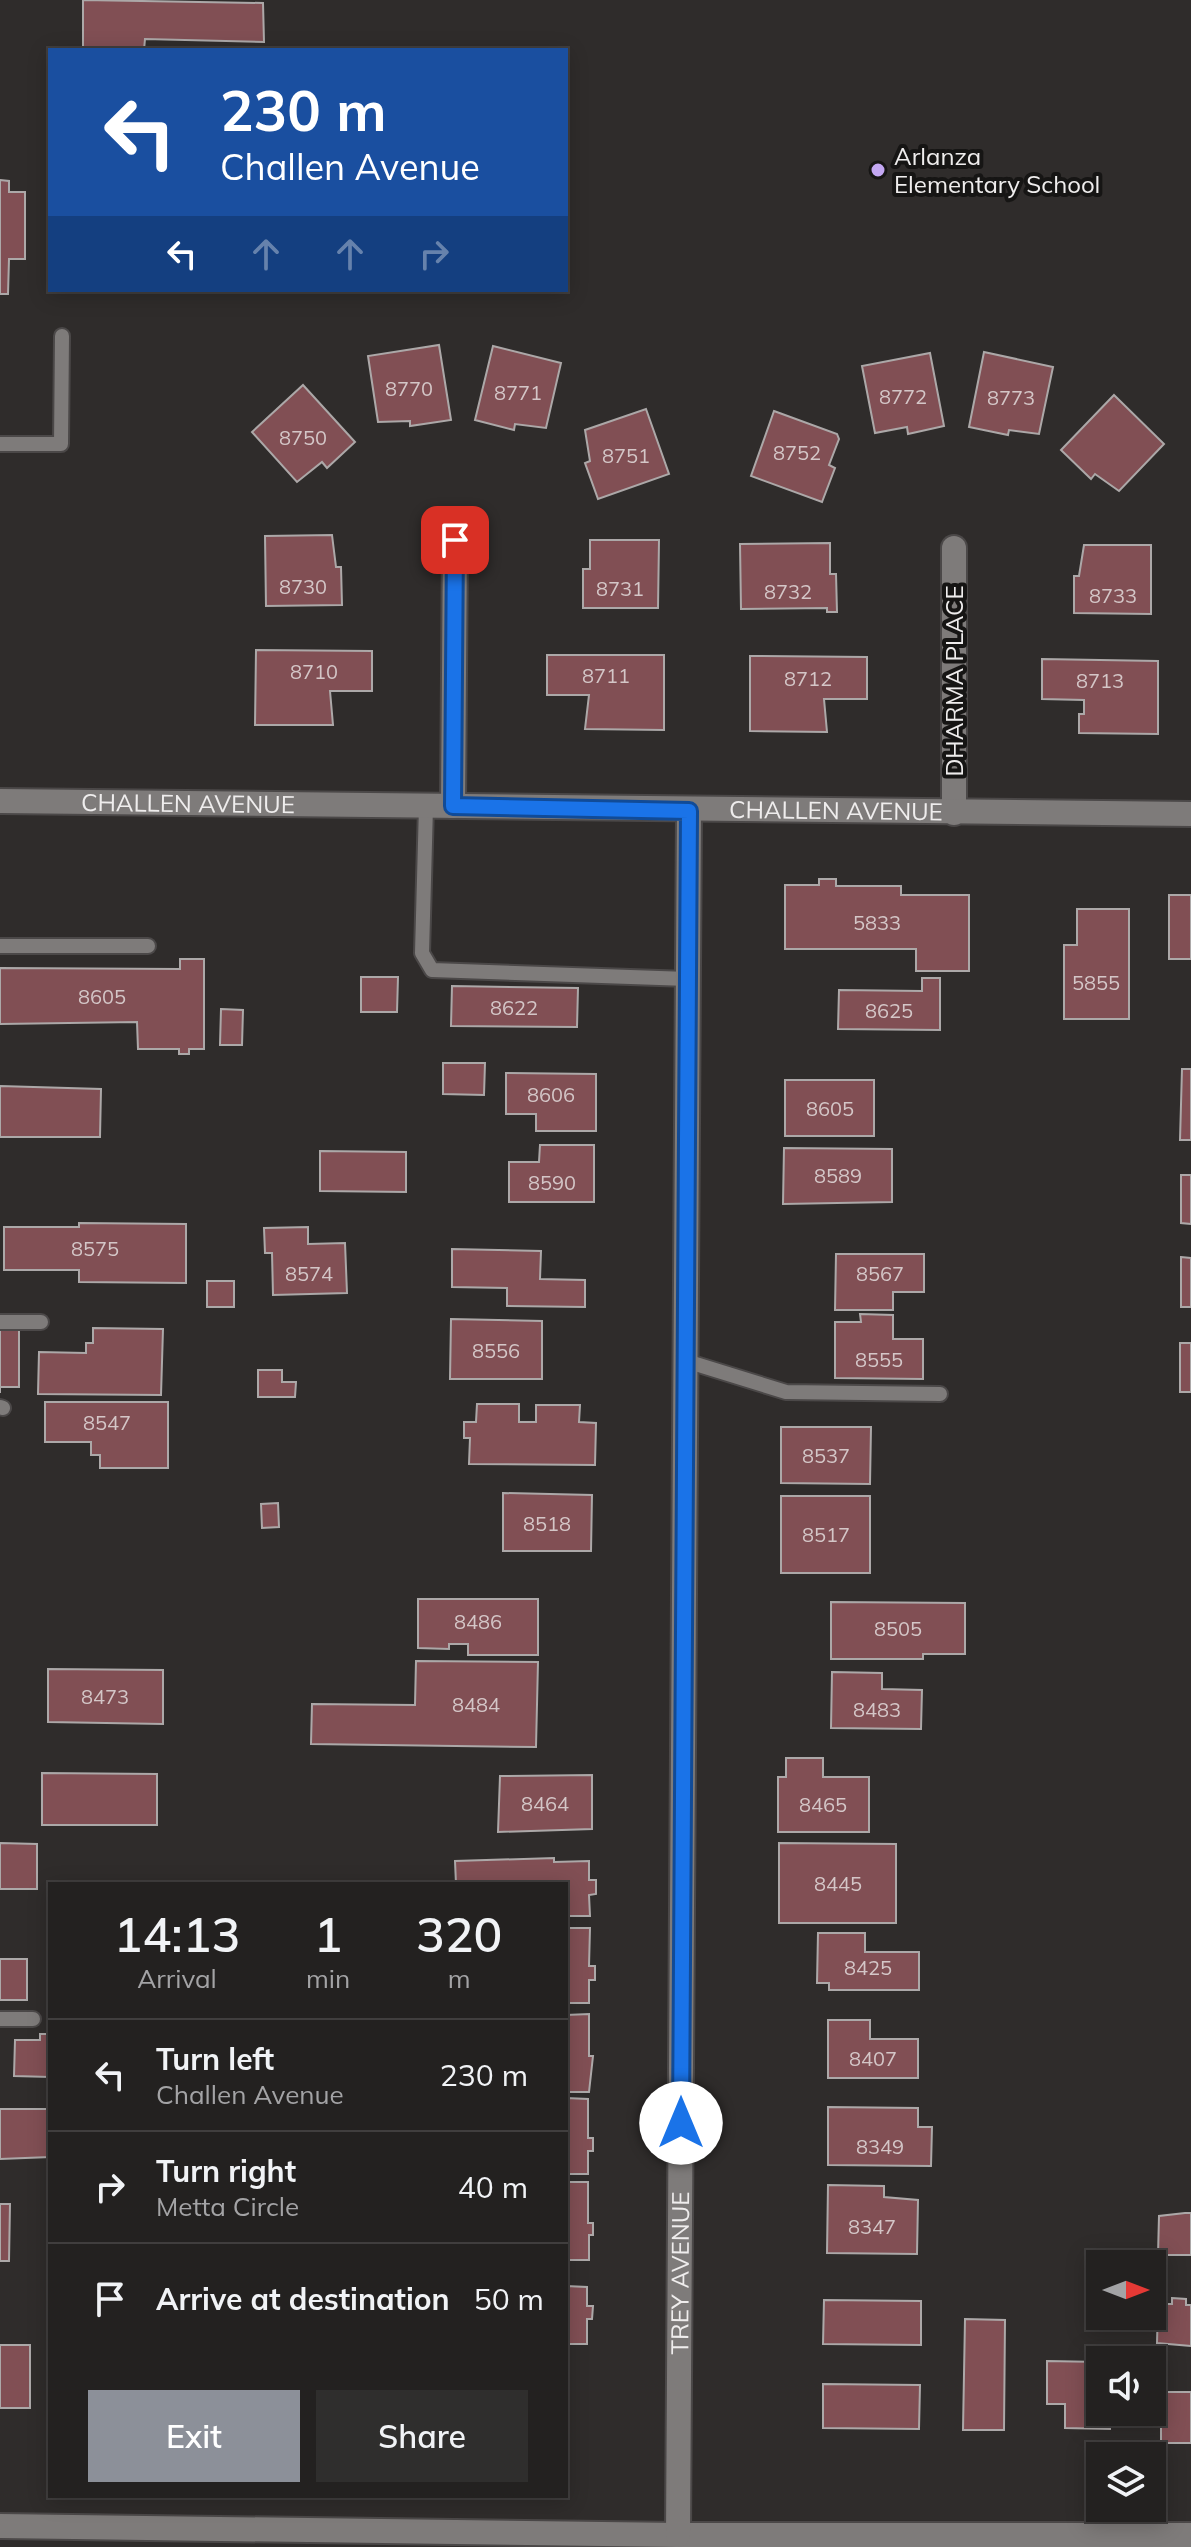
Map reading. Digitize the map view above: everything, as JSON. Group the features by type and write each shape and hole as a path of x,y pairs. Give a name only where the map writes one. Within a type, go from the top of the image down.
{"street":[{"path":"453,806 455,540"},
{"name":"DHARMA PLACE","path":"954,548 954,813"},
{"name":"CHALLEN AVENUE","path":"0,801 689,811 1191,814"},
{"name":"TREY AVENUE","path":"678,2535 689,811"},
{"path":"0,2526 331,2539 1191,2535"}],"lane":[{"path":"0,444 61,444 62,336"},
{"path":"426,806 422,953 432,970 688,979"},
{"path":"0,946 148,946"},
{"path":"0,1322 41,1322"},
{"path":"686,1361 786,1392 940,1394"},
{"path":"0,2019 33,2019"}],"building":[{"path":"83,0 263,3 264,42 145,39 144,48 83,48"},
{"path":"0,180 9,181 9,192 25,192 25,259 9,259 8,294 0,294"},
{"path":"439,345 451,420 410,426 410,421 378,422 368,356"},
{"path":"493,346 561,363 546,428 515,424 514,430 475,420"},
{"path":"984,352 1053,367 1039,434 1009,430 1008,435 969,427"},
{"path":"930,353 944,426 908,434 907,427 875,433 862,366"},
{"path":"303,385 355,442 327,468 322,462 297,482 252,432"},
{"path":"1114,395 1164,444 1119,491 1095,474 1091,479 1061,450"},
{"path":"646,409 669,474 598,499 585,463 590,461 585,430"},
{"path":"774,411 837,434 839,439 829,465 835,468 822,502 751,476"},
{"path":"332,535 336,567 341,567 342,605 266,606 265,536"},
{"path":"590,540 659,540 658,608 583,608 583,569 590,569"},
{"path":"830,543 830,574 836,574 837,612 827,612 827,608 741,609 740,544"},
{"path":"1084,545 1151,545 1151,614 1074,613 1074,576 1079,576"},
{"path":"256,650 372,651 372,691 330,691 333,725 255,725"},
{"path":"547,655 664,655 664,730 585,729 589,695 547,695"},
{"path":"750,656 867,657 867,699 824,699 827,732 750,731"},
{"path":"1042,659 1158,661 1158,734 1079,733 1079,714 1084,714 1084,700 1042,699"},
{"path":"819,879 836,879 836,886 901,886 901,895 969,895 969,971 916,971 916,949 785,949 785,885 819,885"},
{"path":"1169,895 1191,895 1191,959 1169,959"},
{"path":"1077,909 1129,909 1129,1019 1064,1019 1064,945 1077,945"},
{"path":"180,959 204,959 204,1049 189,1049 189,1054 179,1054 179,1049 138,1049 137,1022 0,1024 0,968 180,969"},
{"path":"361,977 398,977 397,1012 361,1012"},
{"path":"922,978 940,978 940,1030 838,1029 839,990 922,991"},
{"path":"452,986 578,988 577,1027 451,1026"},
{"path":"221,1009 243,1010 242,1045 220,1045"},
{"path":"443,1063 485,1063 484,1095 443,1094"},
{"path":"1182,1069 1191,1069 1191,1140 1180,1140"},
{"path":"506,1073 596,1074 596,1131 536,1131 536,1114 506,1114"},
{"path":"785,1080 874,1080 874,1136 785,1136"},
{"path":"0,1086 101,1089 100,1137 0,1137"},
{"path":"540,1145 594,1145 594,1202 509,1202 509,1162 539,1162"},
{"path":"784,1148 892,1149 892,1202 783,1204"},
{"path":"320,1151 406,1152 406,1192 320,1191"},
{"path":"1181,1175 1191,1175 1191,1224 1181,1223"},
{"path":"79,1223 186,1224 186,1283 79,1282 79,1270 4,1270 4,1227 79,1227"},
{"path":"308,1227 308,1244 345,1243 347,1293 273,1295 272,1253 265,1253 264,1228"},
{"path":"452,1249 541,1251 540,1279 585,1280 585,1307 507,1306 507,1288 452,1287"},
{"path":"836,1254 924,1254 924,1292 893,1292 893,1310 835,1310"},
{"path":"1181,1257 1191,1258 1191,1307 1181,1307"},
{"path":"207,1281 234,1281 234,1307 207,1307"},
{"path":"860,1314 893,1315 893,1339 923,1339 923,1379 835,1378 835,1322 861,1322"},
{"path":"451,1319 542,1321 542,1379 450,1379"},
{"path":"0,1327 19,1327 19,1387 0,1387"},
{"path":"93,1328 163,1329 161,1395 38,1394 39,1352 86,1353 86,1343 93,1343"},
{"path":"1180,1343 1191,1343 1191,1392 1180,1392"},
{"path":"258,1370 282,1370 282,1382 296,1382 295,1397 258,1397"},
{"path":"45,1402 168,1402 168,1468 100,1468 100,1455 91,1455 91,1442 45,1442"},
{"path":"477,1404 519,1404 519,1422 536,1422 536,1405 580,1405 579,1422 596,1423 595,1465 469,1464 470,1438 464,1438 464,1422 476,1422"},
{"path":"781,1427 871,1427 870,1484 781,1483"},
{"path":"503,1493 592,1495 591,1551 503,1551"},
{"path":"781,1496 870,1496 870,1573 781,1573"},
{"path":"278,1503 279,1527 262,1528 261,1504"},
{"path":"418,1599 538,1599 538,1655 468,1655 468,1644 449,1644 449,1649 418,1648"},
{"path":"831,1602 965,1603 965,1654 923,1654 923,1659 831,1659"},
{"path":"416,1661 538,1662 536,1747 311,1744 312,1704 415,1705"},
{"path":"48,1669 163,1670 163,1724 48,1722"},
{"path":"832,1672 882,1673 882,1689 922,1690 921,1729 831,1728"},
{"path":"786,1758 823,1758 823,1777 869,1777 869,1832 778,1832 778,1777 786,1777"},
{"path":"42,1773 157,1774 157,1825 42,1825"},
{"path":"592,1775 592,1829 498,1832 500,1776"},
{"path":"0,1843 37,1844 37,1889 0,1889"},
{"path":"779,1843 896,1844 896,1923 779,1923"},
{"path":"554,1858 554,1862 589,1861 589,1880 596,1880 596,1894 589,1895 590,1916 568,1916 568,1882 456,1882 455,1861"},
{"path":"323,1881 380,1881 380,1882"},
{"path":"568,1928 590,1928 589,1966 595,1966 595,1980 589,1980 589,2003 568,2003"},
{"path":"818,1933 865,1933 865,1952 919,1952 919,1990 829,1990 829,1983 817,1983"},
{"path":"0,1959 27,1959 27,2000 0,2000"},
{"path":"589,2014 589,2056 593,2056 589,2092 568,2092 568,2015"},
{"path":"828,2020 870,2020 870,2039 918,2039 918,2078 828,2078"},
{"path":"40,2034 48,2034 48,2077 14,2076 15,2040 40,2040"},
{"path":"568,2098 588,2099 588,2138 593,2138 593,2151 588,2151 588,2174 568,2174"},
{"path":"828,2107 918,2108 918,2127 932,2127 931,2166 828,2165"},
{"path":"0,2109 48,2109 48,2157 0,2159"},
{"path":"568,2182 588,2182 588,2223 593,2223 593,2235 589,2235 589,2260 568,2260"},
{"path":"828,2185 884,2186 884,2197 918,2200 917,2254 827,2253"},
{"path":"0,2204 10,2204 9,2261 0,2261"},
{"path":"1191,2213 1191,2255 1166,2255 1166,2250 1158,2250 1159,2216"},
{"path":"568,2286 587,2287 587,2306 593,2306 592,2319 587,2319 587,2344 568,2344"},
{"path":"1172,2298 1186,2299 1186,2305 1191,2305 1191,2346 1157,2343 1157,2330 1166,2330 1166,2304 1172,2304"},
{"path":"824,2300 921,2301 921,2345 823,2344"},
{"path":"965,2319 1005,2320 1004,2430 963,2430"},
{"path":"0,2345 30,2345 30,2408 0,2408"},
{"path":"1047,2361 1086,2362 1086,2426 1110,2426 1110,2429 1065,2428 1065,2404 1047,2404"},
{"path":"823,2384 920,2385 919,2429 823,2428"},
{"path":"1166,2392 1191,2392 1191,2443 1161,2442 1161,2426 1166,2426"}],"place":[{"name":"Arlanza Elementary School","path":"878,170"}],"route":[{"path":"455,540 453,806 689,811 681,2123"}]}
